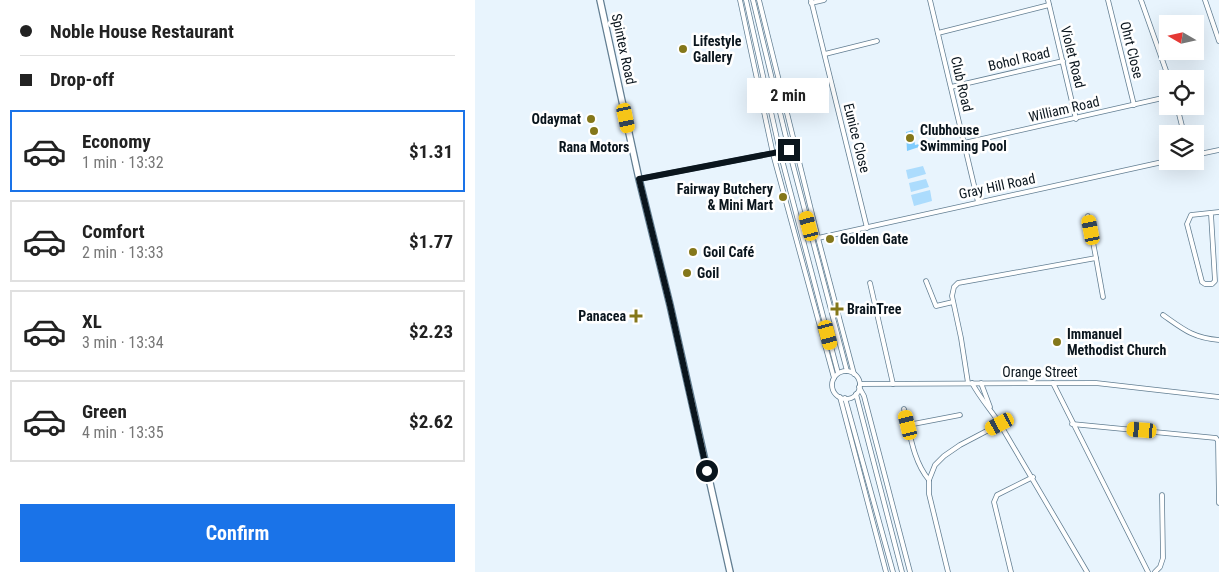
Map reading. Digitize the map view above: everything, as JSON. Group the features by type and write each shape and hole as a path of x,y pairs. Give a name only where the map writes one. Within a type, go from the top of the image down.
{"main road":[{"name":"Spintex Road","path":"600,0 639,179 670,305 730,572"}],"street":[{"path":"740,0 773,154 834,378 833,387 835,393 842,397 851,397 856,394"},
{"path":"746,0 780,152 838,373"},
{"path":"753,0 789,150 847,371"},
{"path":"759,0 818,238 854,374 864,396 910,572"},
{"name":"Eunice Close","path":"824,0 811,2 867,228"},
{"name":"Club Road","path":"930,0 979,202"},
{"name":"Ohrt Close","path":"1108,0 1134,105"},
{"path":"1141,0 1166,70"},
{"path":"1205,0 1219,42"},
{"path":"938,33 1048,2"},
{"name":"Violet Road","path":"1048,2 1076,119"},
{"path":"825,54 877,41"},
{"name":"Bohol Road","path":"951,87 1063,60"},
{"name":"William Road","path":"964,143 1159,99"},
{"path":"639,179 789,150"},
{"path":"1204,153 1219,150"},
{"name":"Gray Hill Road","path":"818,238 1159,163"},
{"path":"1211,214 1215,281 1209,285 1203,282 1187,224 1191,215 1219,212"},
{"path":"1089,216 1103,297"},
{"path":"991,409 970,383 953,302 954,288 958,283 1097,258"},
{"path":"926,281 936,306 953,302"},
{"path":"870,283 893,384"},
{"path":"1163,315 1196,336 1204,339 1219,340"},
{"path":"834,378 838,373 847,371 854,374"},
{"name":"Orange Street","path":"859,386 970,383 1096,383 1219,397"},
{"path":"981,383 991,409 1033,477 1087,572"},
{"path":"1053,383 1148,572"},
{"path":"859,386 856,394 902,572"},
{"path":"842,397 886,572"},
{"path":"842,397 893,572"},
{"path":"904,409 922,472 929,480"},
{"path":"908,425 960,415"},
{"path":"948,572 929,494 929,480 935,465 944,456 1000,424"},
{"path":"1072,424 1216,438 1218,442 1219,503"},
{"path":"1011,572 994,502 997,496 1033,477"},
{"path":"1155,572 1160,568 1163,558 1162,495"}],"shaded area":[{"name":"Clubhouse Swimming Pool","path":"913,130 915,145 919,144 919,147 907,151 906,132"},
{"path":"923,166 926,174 908,179 906,170"},
{"path":"926,179 929,187 911,192 909,183"},
{"path":"930,190 932,201 914,206 911,195"}],"place":[{"name":"Lifestyle Gallery","path":"683,49"},
{"name":"Odaymat","path":"591,119"},
{"name":"Rana Motors","path":"594,131"},
{"name":"Clubhouse Swimming Pool","path":"910,138"},
{"name":"Fairway Butchery & Mini Mart","path":"783,197"},
{"name":"Golden Gate","path":"830,239"},
{"name":"Goil Café","path":"693,252"},
{"name":"Goil","path":"687,273"},
{"name":"BrainTree","path":"837,309"},
{"name":"Panacea","path":"636,316"},
{"name":"Immanuel Methodist Church","path":"1057,342"}],"route":[{"path":"707,471 670,305 639,179 789,150"}]}
